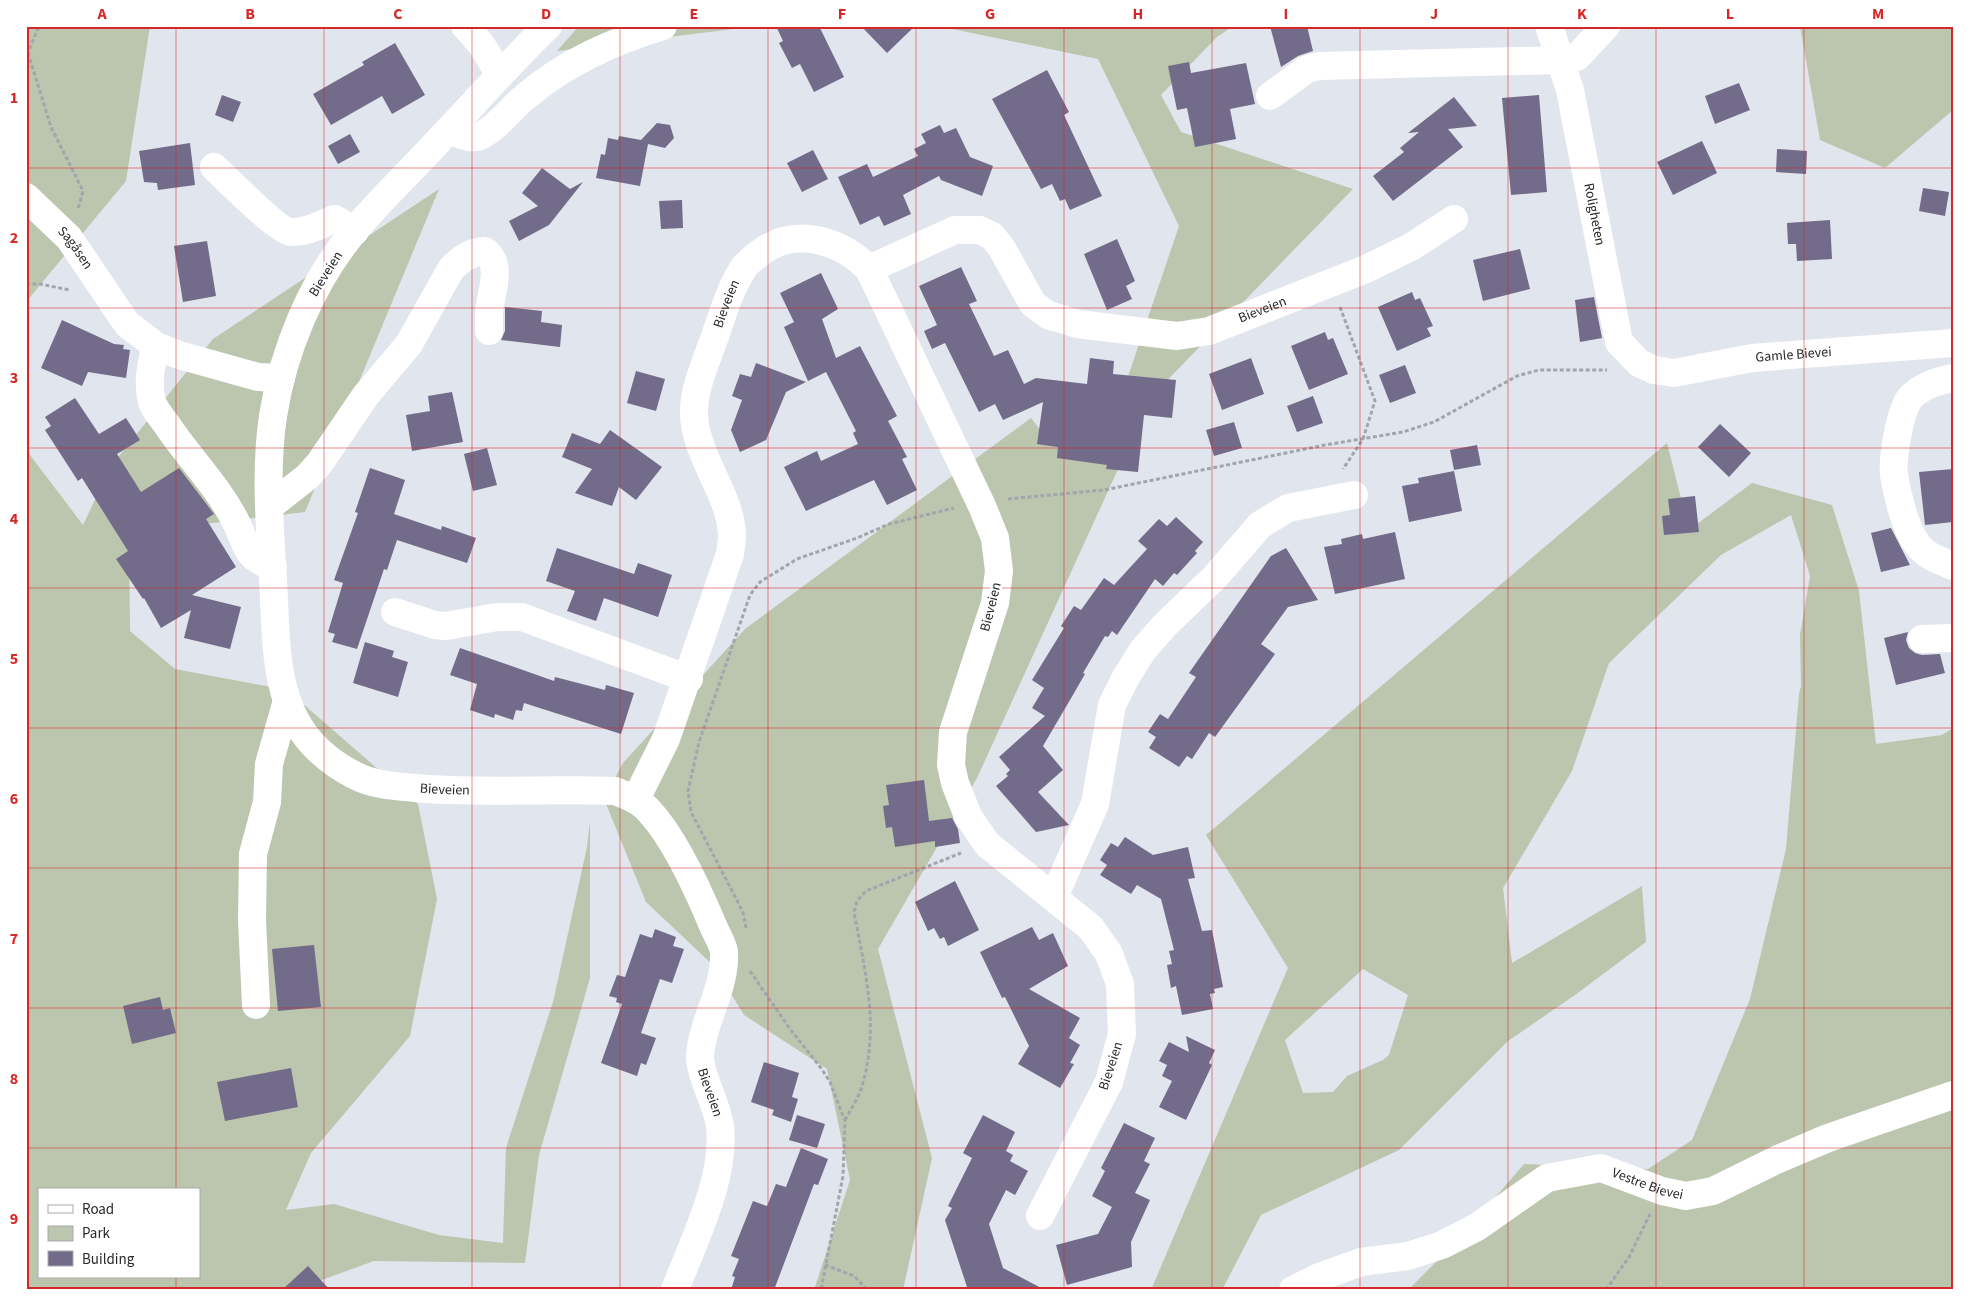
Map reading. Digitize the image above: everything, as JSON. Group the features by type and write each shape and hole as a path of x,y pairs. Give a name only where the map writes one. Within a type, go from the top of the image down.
{"street":[{"name":"Bieveien","path":"548,26 355,231 327,269 308,304 281,378 273,417 269,458 277,659 286,704 307,740 326,757 355,776 379,784 444,790 615,791 636,800 650,811 664,830 701,898 724,951 721,982 704,1030 700,1057 720,1125 722,1151 708,1202 676,1290"},
{"path":"449,130 472,138 482,135 524,97 556,73 620,39 663,26"},
{"name":"Roligheten","path":"1550,26 1570,90 1619,342 1639,363"},
{"path":"1270,96 1307,69 1319,66 1561,60 1577,57 1606,26"},
{"path":"479,32 500,75"},
{"path":"214,167 275,224 289,232 306,231 335,219 355,231"},
{"name":"Sagåsen","path":"26,198 69,238 111,301"},
{"name":"Bieveien","path":"869,269 955,230 980,230 992,236 1001,247 1033,304 1048,315 1078,324 1177,336 1209,331 1366,270 1411,247 1454,219"},
{"name":"Bieveien","path":"636,800 666,739 689,679 730,554 732,533 726,509 697,438 694,411 698,384 733,286 746,264 767,248 787,240 814,238 840,246 857,257 869,269 982,506 995,538 1000,571 995,603 953,732 951,765 955,783 968,816 987,844 1091,928 1109,954 1120,984 1122,1034 1109,1082 1040,1216"},
{"path":"270,506 307,477 318,464 366,395 409,344 451,269 460,260 473,252 485,251 490,255 494,266 489,313 490,331"},
{"path":"111,301 127,324 156,346 180,355 258,377 281,378"},
{"name":"Gamle Bievei","path":"1639,363 1654,370 1674,373 1752,358 1953,343"},
{"path":"156,346 149,371 152,403 179,443 220,493 237,523 249,553 262,563 273,567"},
{"path":"1953,378 1932,383 1910,398 1900,421 1894,472 1902,509 1917,544 1931,557 1953,566"},
{"path":"1054,897 1095,804 1112,705 1126,677 1143,650 1165,625 1215,576 1260,525 1288,508 1354,495"},
{"path":"395,612 440,625 497,617 522,617 689,679"},
{"path":"1922,639 1953,638"},
{"name":"Bieveien","path":"256,1005 252,920 254,854 267,802 269,764 286,704"},
{"name":"Vestre Bievei","path":"1293,1290 1317,1278 1361,1262 1408,1256 1442,1245 1477,1227 1548,1178 1601,1168 1662,1191 1686,1196 1713,1192 1776,1160 1828,1138 1953,1095"}],"path":[{"path":"39,26 27,54 51,127 84,191 69,238"},
{"path":"1322,501 1363,439 1375,401 1331,283"},
{"path":"26,284 40,284 98,296 111,301"},
{"path":"1007,499 1104,490 1403,432 1434,422 1517,376 1539,370 1614,370 1639,363"},
{"path":"747,936 743,912 691,812 688,791 699,742 750,595 760,582 797,559 857,538 889,524 959,507"},
{"path":"844,1121 862,1087 871,1038 871,1000 854,912 857,901 866,892 927,865 987,844"},
{"path":"724,951 746,965 790,1029 821,1068 830,1082 844,1121 843,1176 821,1290"},
{"path":"1606,1290 1629,1257 1662,1191"},
{"path":"825,1265 854,1276 867,1290"}],"green space":[{"path":"26,26 150,26 126,181 26,302"},
{"path":"579,26 737,26 733,29 557,51"},
{"path":"938,26 1233,26 1217,37 1161,95 1181,132 1353,189 1151,397 977,778 878,949 932,1158 903,1290 814,1290 850,1180 827,1069 744,1015 714,966 646,902 604,799 623,763 745,629 1031,418 1051,444 1113,421 1179,226 1098,59"},
{"path":"1800,26 1953,26 1953,110 1885,168 1820,140"},
{"path":"439,189 305,512 129,533 130,631 175,669 287,690 418,804 437,899 410,1036 311,1153 286,1210 334,1204 439,1235 503,1243 506,1148 553,1002 587,847 590,821 590,978 539,1155 525,1263 374,1261 294,1290 26,1290 26,442 30,455 83,525 111,466 213,339"},
{"path":"1667,443 1689,530 1752,483 1832,505 1859,591 1876,744 1942,735 1953,728 1953,1290 1408,1290 1464,1234 1524,1164 1648,1169 1692,1140 1750,999 1786,849 1801,686 1800,635 1810,576 1791,515 1721,555 1609,663 1572,771 1503,888 1512,963 1642,886 1646,942 1575,995 1508,1041 1399,1150 1261,1215 1222,1290 1151,1290 1288,968 1206,835","holes":["1363,969 1408,995 1389,1055 1383,1060 1347,1076 1333,1092 1303,1093 1285,1040"]}],"building":[{"path":"776,26 819,26 844,77 814,92 800,64 792,68 779,43 783,41"},
{"path":"861,26 915,26 887,53"},
{"path":"1270,26 1307,26 1313,51 1298,56 1281,67"},
{"path":"395,43 425,95 392,114 382,96 331,125 313,94 364,65 362,62"},
{"path":"1189,62 1191,73 1246,63 1255,104 1230,109 1236,139 1195,147 1187,108 1177,110 1168,66"},
{"path":"1047,70 1069,112 1064,115 1102,196 1070,210 1065,199 1060,201 1052,184 1041,189 992,99"},
{"path":"1739,83 1750,110 1715,124 1705,96"},
{"path":"222,95 241,102 233,122 215,115"},
{"path":"1539,95 1547,192 1511,195 1502,98"},
{"path":"1454,97 1477,126 1448,129 1463,147 1393,201 1373,176 1404,152 1400,148 1419,132 1408,133"},
{"path":"657,123 670,125 674,138 665,148 648,144 640,186 596,178 601,154 605,155 608,138 618,140 619,136 641,140"},
{"path":"940,125 944,133 956,128 970,157 993,166 982,196 941,180 939,176 903,195 911,214 884,226 879,216 860,225 838,177 867,164 873,177 918,156 914,149 926,143 921,134"},
{"path":"350,134 360,152 338,164 328,146"},
{"path":"1702,141 1717,173 1673,195 1657,162"},
{"path":"190,143 195,185 158,190 157,183 144,182 139,151"},
{"path":"1777,149 1807,151 1806,174 1776,172"},
{"path":"813,150 828,179 802,192 787,163"},
{"path":"542,168 570,189 583,182 549,225 519,241 509,221 538,206 522,193"},
{"path":"1923,188 1949,192 1945,216 1919,211"},
{"path":"682,200 683,228 661,229 659,201"},
{"path":"1830,220 1832,259 1797,261 1796,244 1788,244 1787,223"},
{"path":"1117,239 1135,281 1126,286 1132,299 1107,310 1084,254"},
{"path":"207,241 216,296 183,302 174,246"},
{"path":"1520,249 1530,289 1483,301 1473,260"},
{"path":"961,267 977,301 969,304 994,356 1008,350 1024,384 1036,378 1087,384 1090,358 1114,361 1113,374 1176,380 1172,418 1144,415 1138,472 1106,469 1107,465 1057,458 1058,447 1037,444 1043,402 1003,420 995,404 979,412 945,343 932,349 924,331 937,325 919,286"},
{"path":"821,273 838,309 822,319 836,358 860,346 897,416 888,421 907,457 902,459 917,490 887,505 874,480 806,511 784,467 817,451 821,461 858,444 853,433 856,431 826,372 808,381 784,327 794,322 780,293"},
{"path":"1412,292 1415,300 1420,298 1433,326 1427,328 1431,336 1397,351 1378,307"},
{"path":"1594,297 1602,338 1580,342 1575,300"},
{"path":"505,307 542,311 541,322 562,325 560,347 501,340 505,331"},
{"path":"62,320 114,344 124,345 123,349 130,350 126,378 88,372 82,386 41,368"},
{"path":"1325,332 1328,340 1333,338 1348,374 1309,390 1291,346"},
{"path":"1251,358 1264,394 1222,410 1209,374"},
{"path":"756,363 806,382 786,392 766,440 740,452 731,430 742,400 732,396 740,374 751,377"},
{"path":"1405,365 1416,393 1390,403 1379,375"},
{"path":"636,371 665,379 656,411 627,403"},
{"path":"452,392 463,442 412,451 406,415 430,411 428,396"},
{"path":"1313,396 1323,423 1297,432 1287,406"},
{"path":"75,398 99,434 126,418 140,440 117,454 141,492 179,468 214,514 206,519 236,567 192,595 241,607 230,649 184,638 191,610 161,628 144,598 116,559 128,551 82,478 78,481 45,430 51,426 45,417"},
{"path":"1234,422 1242,448 1214,456 1206,430"},
{"path":"1720,424 1751,453 1729,477 1698,447"},
{"path":"610,430 662,467 636,500 619,487 612,506 575,493 592,469 562,457 572,433 600,444"},
{"path":"1477,445 1481,465 1454,470 1450,450"},
{"path":"487,448 497,485 473,491 464,454"},
{"path":"370,468 405,480 394,514 441,530 442,526 476,538 467,563 397,540 387,570 384,569 357,649 332,642 335,634 328,632 343,583 334,580 358,513 355,512"},
{"path":"1953,469 1953,522 1925,525 1919,472"},
{"path":"1454,471 1462,511 1409,522 1402,486 1419,483 1418,478"},
{"path":"1695,496 1699,532 1664,535 1662,516 1670,515 1668,499"},
{"path":"1176,517 1203,542 1195,551 1197,553 1177,575 1174,573 1163,586 1155,579 1117,635 1112,631 1108,637 1105,636 1083,673 1085,674 1043,746 1063,770 1038,792 1069,825 1036,832 996,786 1008,776 1006,774 1010,770 999,757 1045,716 1032,708 1044,688 1032,680 1064,628 1061,626 1074,606 1081,610 1104,578 1114,585 1147,549 1138,541 1159,519 1167,526"},
{"path":"1891,528 1910,565 1881,572 1871,533"},
{"path":"1395,532 1405,579 1335,594 1324,547 1342,544 1341,539 1362,534 1363,539"},
{"path":"557,548 634,574 638,563 672,575 658,617 604,598 596,621 567,611 575,591 546,581"},
{"path":"1286,548 1318,600 1288,607 1261,644 1275,654 1215,737 1209,733 1192,759 1187,756 1179,767 1149,748 1156,737 1148,732 1160,714 1168,719 1196,677 1189,673 1271,556"},
{"path":"1908,632 1906,640 1909,648 1915,653 1922,655 1940,654 1945,673 1896,685 1884,638"},
{"path":"365,642 394,651 392,657 408,662 398,697 353,683"},
{"path":"460,648 554,681 555,677 605,690 606,685 634,693 621,734 524,703 522,711 516,710 513,720 495,714 494,718 470,710 477,684 450,675"},
{"path":"924,780 929,821 952,818 958,829 960,843 935,847 935,841 895,847 892,827 886,828 883,806 889,805 886,785"},
{"path":"1125,837 1153,855 1188,847 1195,878 1188,879 1202,931 1212,930 1223,987 1214,989 1215,993 1210,994 1213,1009 1182,1015 1176,986 1171,988 1167,965 1172,964 1169,951 1174,950 1161,899 1137,885 1131,894 1100,875 1107,865 1100,860 1111,843 1118,847"},
{"path":"955,881 979,930 948,946 944,937 940,939 934,928 928,931 915,902"},
{"path":"1032,927 1039,940 1053,933 1068,966 1029,989 1080,1018 1069,1038 1080,1045 1070,1063 1074,1064 1060,1088 1018,1064 1029,1046 1005,997 1002,998 980,952"},
{"path":"655,929 676,937 673,946 684,949 672,983 660,979 641,1033 656,1038 646,1065 641,1063 637,1076 601,1063 622,1004 616,1002 617,998 609,996 617,975 625,977 640,934 652,938"},
{"path":"314,945 321,1007 278,1011 272,949"},
{"path":"160,997 163,1010 170,1008 176,1033 132,1044 123,1006"},
{"path":"1186,1036 1215,1050 1209,1063 1212,1065 1186,1120 1159,1107 1172,1081 1162,1076 1167,1065 1159,1061 1169,1042 1189,1052"},
{"path":"764,1062 799,1073 792,1097 798,1099 791,1122 772,1115 774,1110 751,1102"},
{"path":"291,1068 298,1107 225,1121 217,1082"},
{"path":"797,1115 825,1124 817,1148 789,1140"},
{"path":"983,1115 1015,1132 1006,1151 1013,1155 1010,1161 1028,1171 1015,1195 1006,1190 989,1224 1003,1268 1045,1290 968,1290 945,1220 952,1208 948,1206 972,1158 963,1153"},
{"path":"1124,1123 1155,1138 1144,1161 1150,1164 1135,1193 1150,1200 1131,1242 1132,1267 1067,1285 1056,1245 1098,1234 1112,1207 1092,1196 1105,1171 1101,1168"},
{"path":"801,1148 828,1159 818,1185 814,1184 774,1290 731,1290 735,1277 732,1276 739,1259 731,1256 753,1201 767,1206 776,1184 786,1187"},
{"path":"308,1266 330,1290 282,1290"}]}
